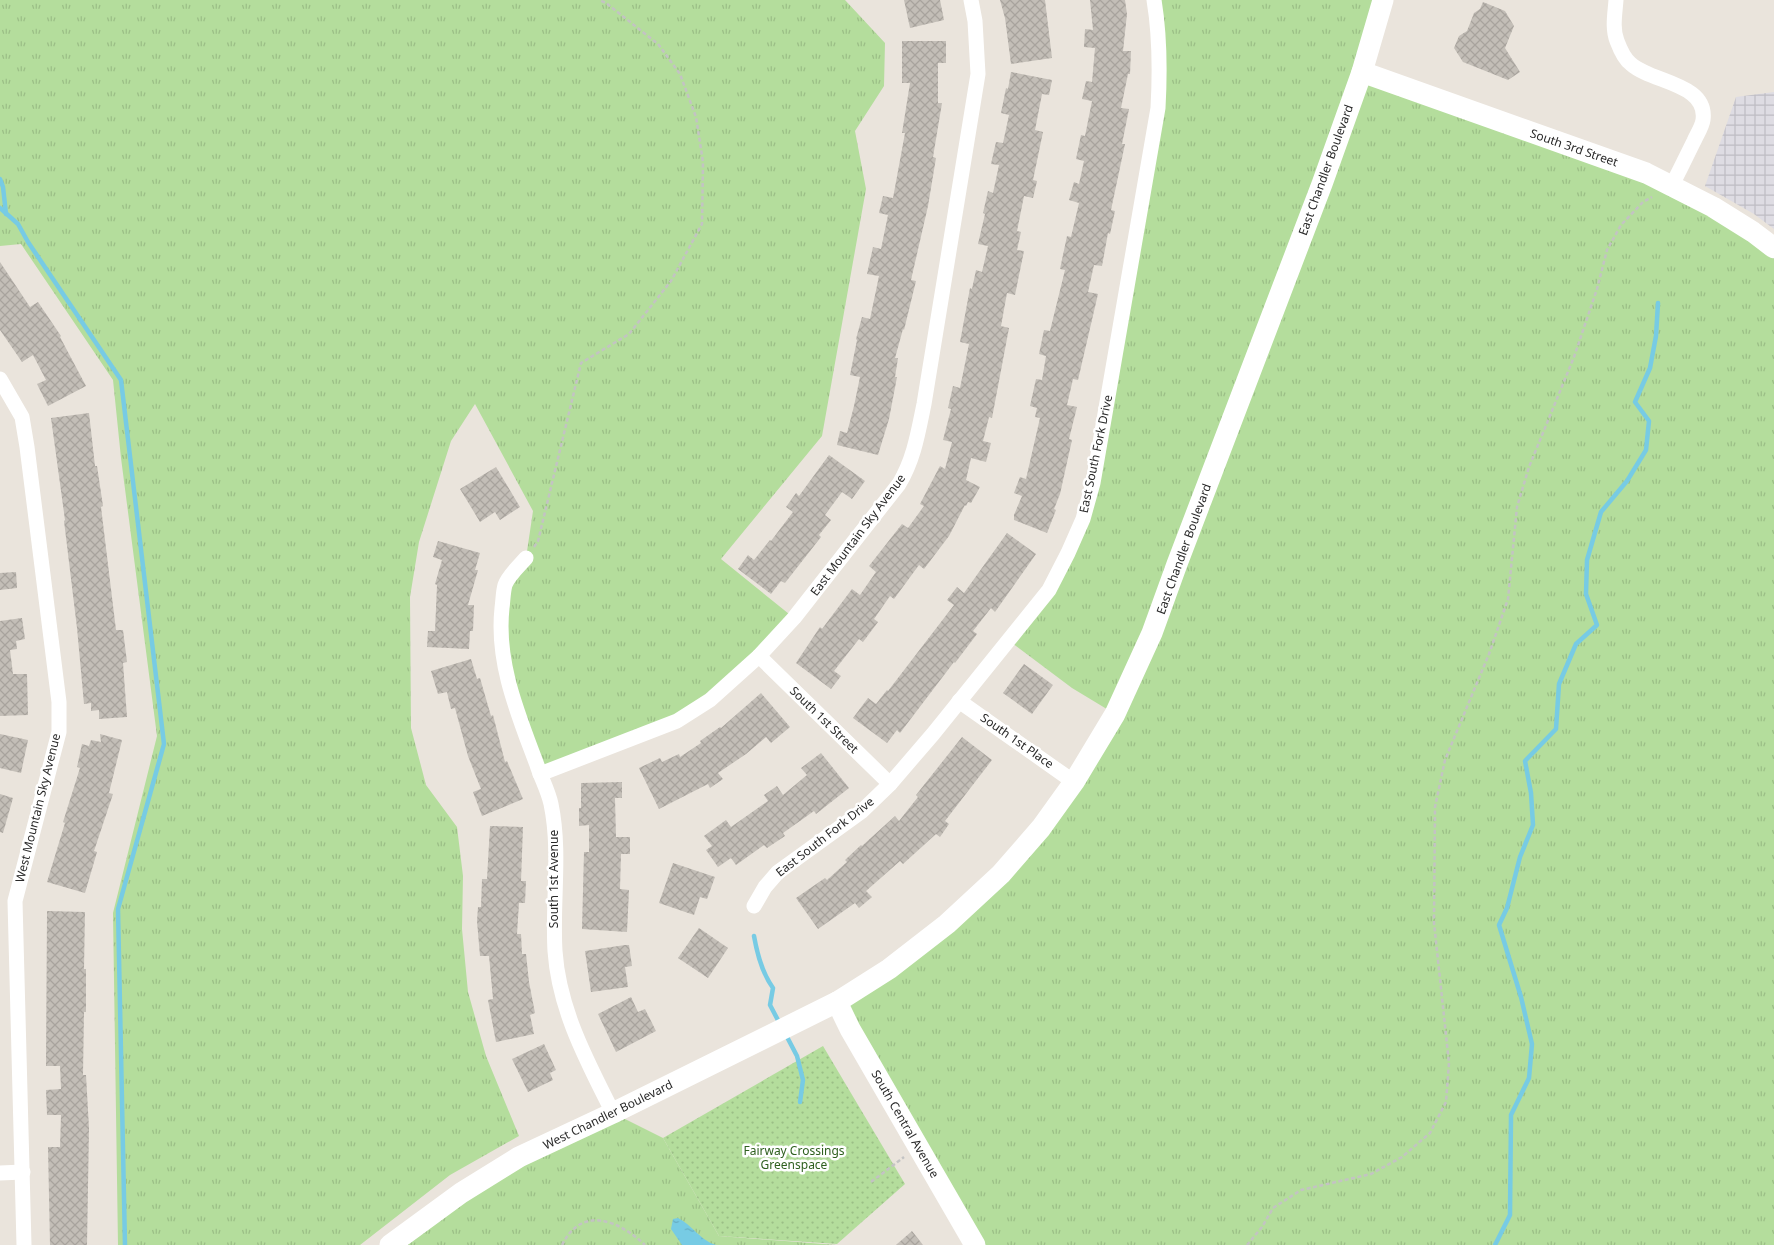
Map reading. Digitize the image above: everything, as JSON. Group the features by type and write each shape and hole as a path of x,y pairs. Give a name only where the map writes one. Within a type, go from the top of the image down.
{"main road":[{"name":"East Chandler Boulevard","path":"838,1002 889,969 947,924 1001,874 1041,828 1074,782 1115,714 1152,633 1322,184 1362,72 1383,0"},
{"name":"South 3rd Street","path":"1362,72 1621,164 1672,185 1713,207 1753,232 1774,248"},
{"name":"West Chandler Boulevard","path":"390,1245 461,1193 519,1157 613,1113 838,1002"},
{"name":"South Central Avenue","path":"838,1002 850,1029 975,1245"}],"street":[{"name":"East Mountain Sky Avenue","path":"540,774 677,721 710,700 759,656 794,618 899,484 908,468 914,451 924,404 978,74 976,21 971,0"},
{"name":"East South Fork Drive","path":"754,906 778,872 861,812 890,784 1049,590 1068,553 1083,519 1093,483 1158,108 1160,68 1158,22 1154,0"},
{"path":"1616,0 1615,34 1624,56 1631,64 1690,92 1699,99 1703,106 1703,122 1672,185"},
{"name":"West Mountain Sky Avenue","path":"0,379 22,417 58,702 58,732 15,901 24,1245"},
{"name":"South 1st Avenue","path":"526,558 505,584 500,623 503,660 512,696 551,803 556,878 554,922 558,979 573,1030 613,1113"},
{"name":"South 1st Street","path":"759,656 890,784"},
{"name":"South 1st Place","path":"959,701 1074,782"},
{"path":"0,1173 23,1172"}],"path":[{"path":"526,558 538,542 581,363 628,334 671,281 702,224 702,162 696,116 680,74 658,44 599,0"},
{"path":"1247,1245 1262,1227 1273,1208 1302,1190 1371,1174 1402,1158 1430,1133 1446,1102 1449,1063 1434,923 1435,806 1445,760 1489,654 1508,599 1517,507 1529,467 1574,357 1597,289 1607,250 1621,225 1643,202 1672,185"},
{"path":"871,1182 918,1147"},
{"path":"562,1245 567,1235 578,1224 596,1220 613,1222 630,1232 645,1245"}],"shaded area":[{"path":"1774,92 1774,229 1754,214 1705,186 1736,97"}],"green space":[{"path":"0,0 845,0 885,43 884,86 855,131 866,189 822,436 721,559 794,618 710,700 540,774 512,696 505,584 526,558 533,511 475,404 451,441 419,542 410,597 411,728 426,785 457,827 463,876 462,929 468,992 486,1056 519,1136 450,1175 360,1245 118,1245 113,913 157,736 121,458 113,380 21,244 0,246"},
{"path":"1154,0 1383,0 1362,72 1621,164 1774,248 1774,1245 975,1245 837,1002 1001,874 1115,714 1072,688 1008,640 1049,590 1083,519 1158,108"},
{"name":"Fairway Crossings Greenspace","path":"823,1046 905,1184 837,1244 719,1236 663,1138"},
{"path":"613,1113 663,1138 719,1236 837,1245 390,1245"}],"water":[{"path":"678,1218 706,1240 716,1245 682,1245 671,1229 673,1219"}],"building":[{"path":"904,0 940,0 944,20 910,28"},
{"path":"1000,0 1045,0 1052,58 1011,64 1005,18"},
{"path":"1090,0 1125,0 1127,14 1123,51 1131,51 1130,74 1128,74 1121,108 1129,109 1122,144 1125,144 1111,210 1115,211 1110,234 1108,233 1102,266 1094,265 1088,292 1098,294 1078,380 1073,379 1067,405 1077,407 1069,439 1072,440 1060,494 1054,509 1056,510 1047,533 1014,520 1014,515 1022,496 1014,493 1020,477 1026,479 1040,418 1035,417 1037,408 1030,406 1036,379 1042,380 1046,356 1039,354 1044,330 1050,331 1065,270 1060,269 1067,236 1071,237 1079,203 1069,200 1074,182 1079,184 1084,161 1076,159 1081,135 1085,136 1092,101 1082,99 1086,81 1092,82 1095,48 1084,47 1085,29 1093,30"},
{"path":"1483,2 1505,11 1514,26 1505,48 1520,72 1508,80 1463,62 1454,48 1459,36 1467,31 1474,13 1480,9"},
{"path":"902,41 946,41 946,63 938,63 938,103 942,103 933,157 936,158 928,206 911,280 916,281 895,358 898,358 895,377 897,377 889,419 878,455 837,445 840,431 847,433 860,377 850,375 856,339 862,317 870,319 879,276 867,274 873,247 881,249 888,215 879,213 883,196 893,198 905,133 902,133 910,83 902,83"},
{"path":"1011,72 1052,80 1049,95 1042,94 1035,130 1043,132 1033,180 1037,181 1033,198 1024,196 1017,231 1021,232 1017,250 1024,251 1015,295 1007,293 1001,326 1009,328 992,418 989,417 983,441 991,443 986,462 971,458 966,480 980,487 971,503 968,502 965,505 949,536 924,569 919,565 894,599 890,596 874,619 878,622 863,642 859,639 834,671 841,676 831,689 796,663 820,627 822,629 852,589 860,595 876,572 869,566 902,524 908,528 924,506 920,504 940,466 945,469 952,442 943,440 951,409 948,408 953,386 960,388 969,344 960,342 970,288 972,289 976,270 982,272 988,246 978,244 988,191 993,193 999,165 991,164 996,142 1003,143 1009,115 1001,113"},
{"path":"0,262 30,307 38,302 61,336 86,386 48,406 37,384 46,380 33,355 22,362 0,330"},
{"path":"89,413 95,466 97,466 103,506 101,507 116,630 123,630 127,662 123,663 127,717 99,719 99,710 91,711 91,703 84,704 65,520 51,418"},
{"path":"829,455 865,481 852,499 842,492 825,515 831,520 819,535 821,537 785,583 781,581 771,594 738,569 748,555 754,560 771,541 793,512 786,507 796,493 799,496"},
{"path":"496,467 520,507 500,520 495,512 480,522 460,489"},
{"path":"1007,533 1036,554 995,612 991,608 973,631 977,634 900,733 897,730 887,743 853,718 868,698 876,704 888,691 954,605 947,600 957,587 964,593"},
{"path":"438,541 480,553 475,570 478,570 468,605 474,605 473,631 470,631 469,649 427,647 428,631 435,631 437,585 435,584 442,560 433,557"},
{"path":"16,572 17,588 0,590 0,573"},
{"path":"22,618 25,639 16,641 17,649 10,650 13,674 27,674 28,715 0,716 0,621"},
{"path":"471,659 477,679 480,678 491,716 493,715 505,762 507,761 523,799 482,816 473,792 481,789 468,756 455,708 451,709 447,692 438,694 431,671"},
{"path":"1024,664 1053,685 1032,714 1003,693"},
{"path":"761,693 790,727 771,743 766,737 746,754 718,773 723,779 710,788 708,784 659,809 639,768 660,758 662,762 679,754 680,757 701,743 700,741 721,728"},
{"path":"0,734 28,740 21,773 0,768"},
{"path":"100,734 122,740 109,793 113,794 94,851 97,852 85,893 47,882 80,768 77,767 82,744 89,746 91,740 101,742"},
{"path":"962,737 992,760 945,821 949,824 940,837 936,834 903,864 900,861 866,891 872,897 859,908 855,903 818,929 796,898 825,878 827,880 847,862 845,860 895,816 899,821 918,797 916,795"},
{"path":"821,753 849,788 816,814 814,811 783,833 785,836 767,848 764,845 736,865 731,858 718,867 706,850 712,846 704,836 726,820 731,827 768,801 764,795 777,786 783,795 807,775 801,768"},
{"path":"622,782 622,798 615,798 616,837 630,837 630,854 621,854 620,889 629,890 627,932 582,929 584,852 589,852 589,825 579,826 581,783"},
{"path":"0,794 13,798 3,833 0,832"},
{"path":"490,826 523,827 521,881 526,881 525,903 519,903 517,934 521,934 522,954 526,954 535,1013 530,1015 534,1034 496,1042 488,1000 493,999 489,956 480,956 477,921 478,907 481,907 482,879 487,879"},
{"path":"673,863 715,877 707,899 700,897 694,915 659,903"},
{"path":"47,911 85,912 84,969 86,969 86,1012 84,1012 83,1075 86,1075 89,1128 87,1245 50,1245 48,1147 60,1147 61,1115 47,1115 46,1090 61,1089 60,1066 46,1066"},
{"path":"699,928 728,948 708,978 678,958"},
{"path":"629,945 632,966 625,967 628,987 591,992 585,951"},
{"path":"631,997 638,1012 645,1009 656,1031 616,1052 598,1014"},
{"path":"544,1044 556,1070 550,1073 553,1080 528,1092 512,1059"},
{"path":"912,1231 923,1245 896,1245"}],"waterway":[{"path":"0,179 3,187 6,214"},
{"path":"0,208 18,224 28,242 121,380 164,744 118,909 125,1245"},
{"path":"1495,1245 1510,1215 1511,1115 1529,1078 1532,1044 1521,997 1499,925 1507,908 1520,857 1533,825 1531,793 1525,761 1556,729 1559,684 1576,644 1597,625 1586,594 1587,560 1601,512 1627,481 1646,450 1649,421 1635,402 1650,368 1656,336 1658,303"},
{"path":"754,936 760,963 773,988 770,1005 780,1024"},
{"path":"786,1035 797,1056 803,1080 800,1102"}]}
